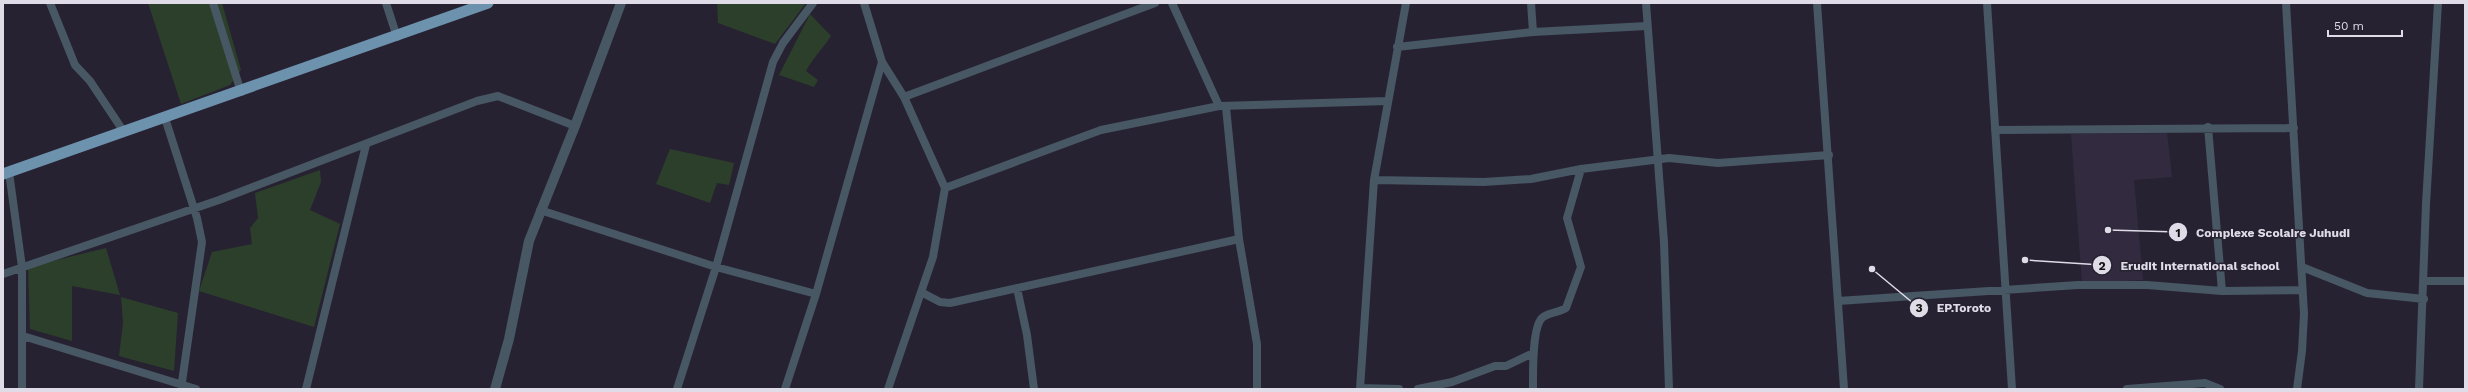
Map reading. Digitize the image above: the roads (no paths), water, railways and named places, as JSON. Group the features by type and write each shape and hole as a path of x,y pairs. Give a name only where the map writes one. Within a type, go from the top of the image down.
{"highway":[{"path":"6,173 397,37 488,3"}],"street":[{"path":"50,3 75,65 90,81 124,132"},
{"path":"213,3 241,92"},
{"path":"386,3 397,37"},
{"path":"495,389 509,339 526,254 540,210 575,126 621,3"},
{"path":"677,389 716,267 773,62 782,43 812,3"},
{"path":"864,3 882,62 904,97 945,188 938,238 888,389"},
{"path":"904,97 1155,3"},
{"path":"1172,3 1222,106 1239,239 1257,344 1257,389"},
{"path":"1399,389 1360,388 1374,180 1406,3"},
{"path":"1531,3 1533,32"},
{"path":"1646,3 1664,242 1669,389"},
{"path":"1817,3 1829,155 1844,389"},
{"path":"1987,3 2012,389"},
{"path":"2286,3 2302,267 2302,351 2297,389"},
{"path":"2419,389 2424,299 2426,204 2438,3"},
{"path":"1397,47 1533,32 1647,26"},
{"path":"785,389 816,294 882,62"},
{"path":"3,274 194,209 366,146 477,101 498,96 575,126"},
{"path":"945,188 1101,130 1222,106 1388,101"},
{"path":"165,118 194,209 202,242 181,386"},
{"path":"1995,130 2208,127 2294,128"},
{"path":"2208,127 2222,291"},
{"path":"306,389 366,146"},
{"path":"1374,180 1491,182 1531,179 1581,169 1669,158 1718,162 1829,155"},
{"path":"1533,389 1533,353 1540,320 1566,308 1581,267 1567,218 1581,169"},
{"path":"6,173 22,267 22,389"},
{"path":"540,210 716,267 816,294"},
{"path":"921,292 940,302 950,303 1239,239"},
{"path":"2302,267 2367,293 2424,299"},
{"path":"2424,281 2465,281"},
{"path":"1838,301 2078,285 2147,285 2222,291 2302,290"},
{"path":"1017,288 1027,335 1034,389"},
{"path":"23,336 181,386 196,389"},
{"path":"1418,389 1452,386 1486,369 1506,366 1533,353"},
{"path":"2127,389 2205,383 2220,389"}],"place":[{"name":"Complexe Scolaire Juhudi","path":"2108,230"},
{"name":"Erudit International school","path":"2025,260"},
{"name":"EP.Toroto","path":"1872,269"}]}
